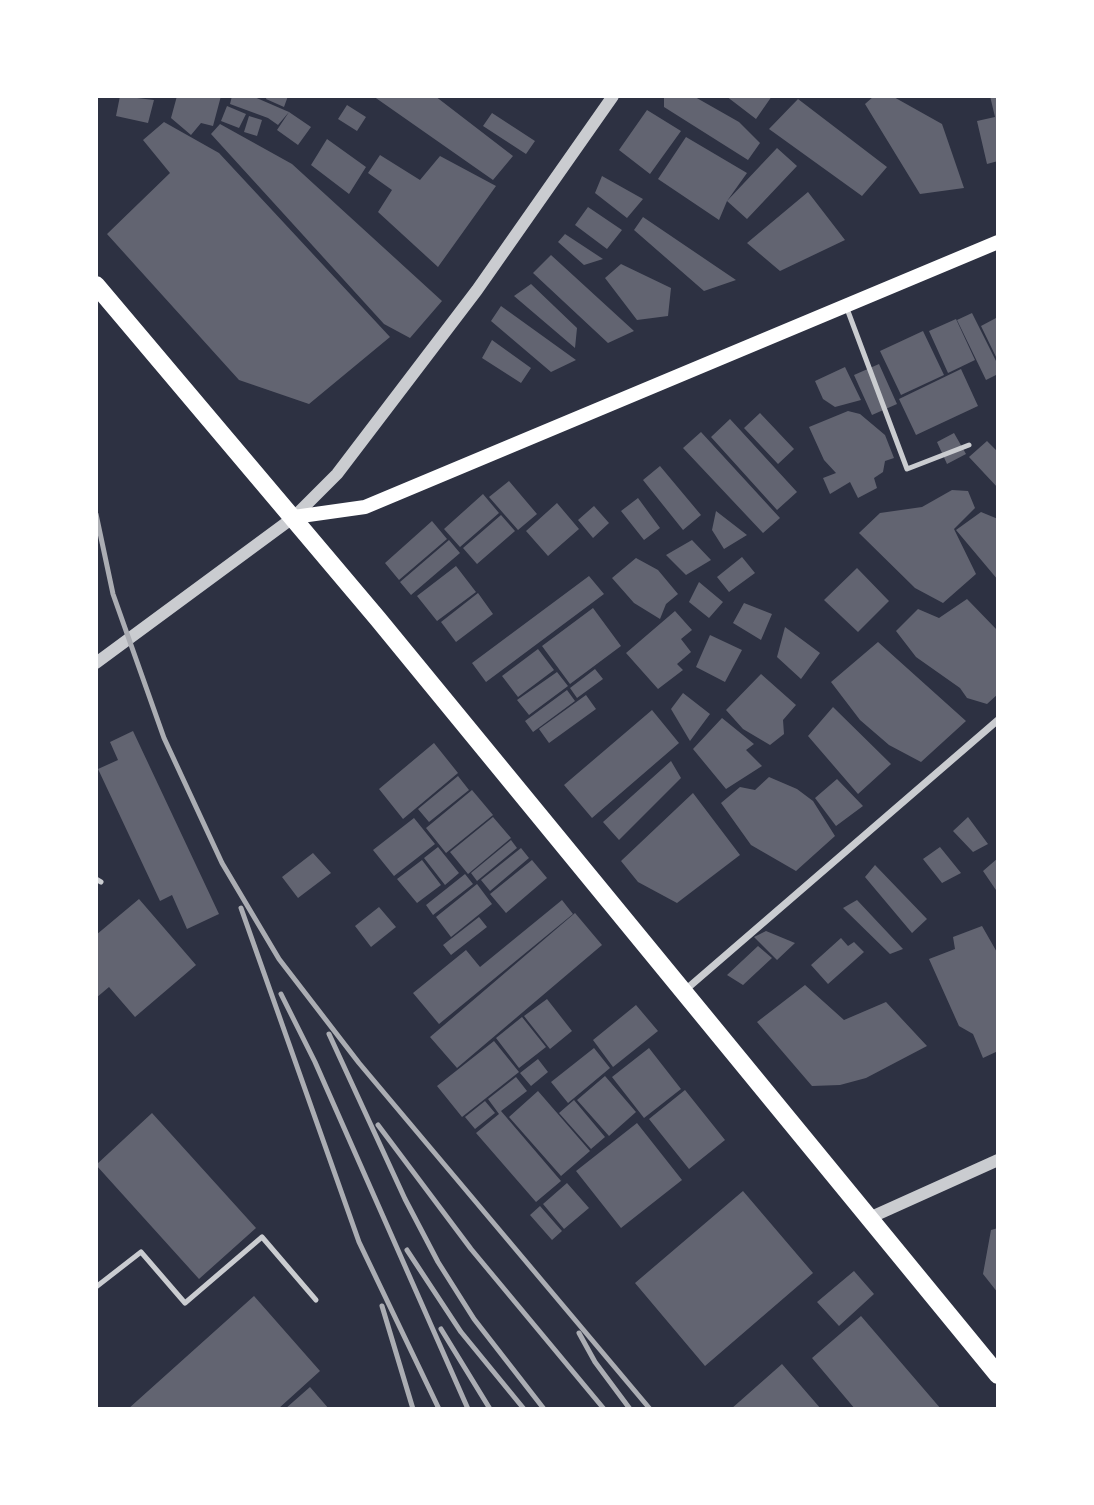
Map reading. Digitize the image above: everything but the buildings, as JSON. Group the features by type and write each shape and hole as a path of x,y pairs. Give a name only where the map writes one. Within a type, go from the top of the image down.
{"main road":[{"path":"294,517 365,507 998,242"},
{"path":"96,285 294,517 867,1219 998,1375"}],"street":[{"path":"96,663 294,517 337,474 477,290 613,96"},
{"path":"683,992 998,720"},
{"path":"867,1219 998,1160"}],"lane":[{"path":"846,306 907,469 969,445"},
{"path":"96,1287 141,1252 185,1303 262,1237 316,1300"}],"railway":[{"path":"96,514 113,594 164,738 222,863 279,959 359,1063 650,1409"},
{"path":"241,908 359,1242 439,1409"},
{"path":"281,994 315,1062 468,1409"},
{"path":"329,1034 405,1199 438,1262 474,1319 544,1409"},
{"path":"378,1125 471,1249 604,1409"},
{"path":"407,1250 461,1332 524,1409"},
{"path":"382,1306 413,1409"},
{"path":"441,1329 490,1409"},
{"path":"579,1333 595,1362 630,1409"}]}
